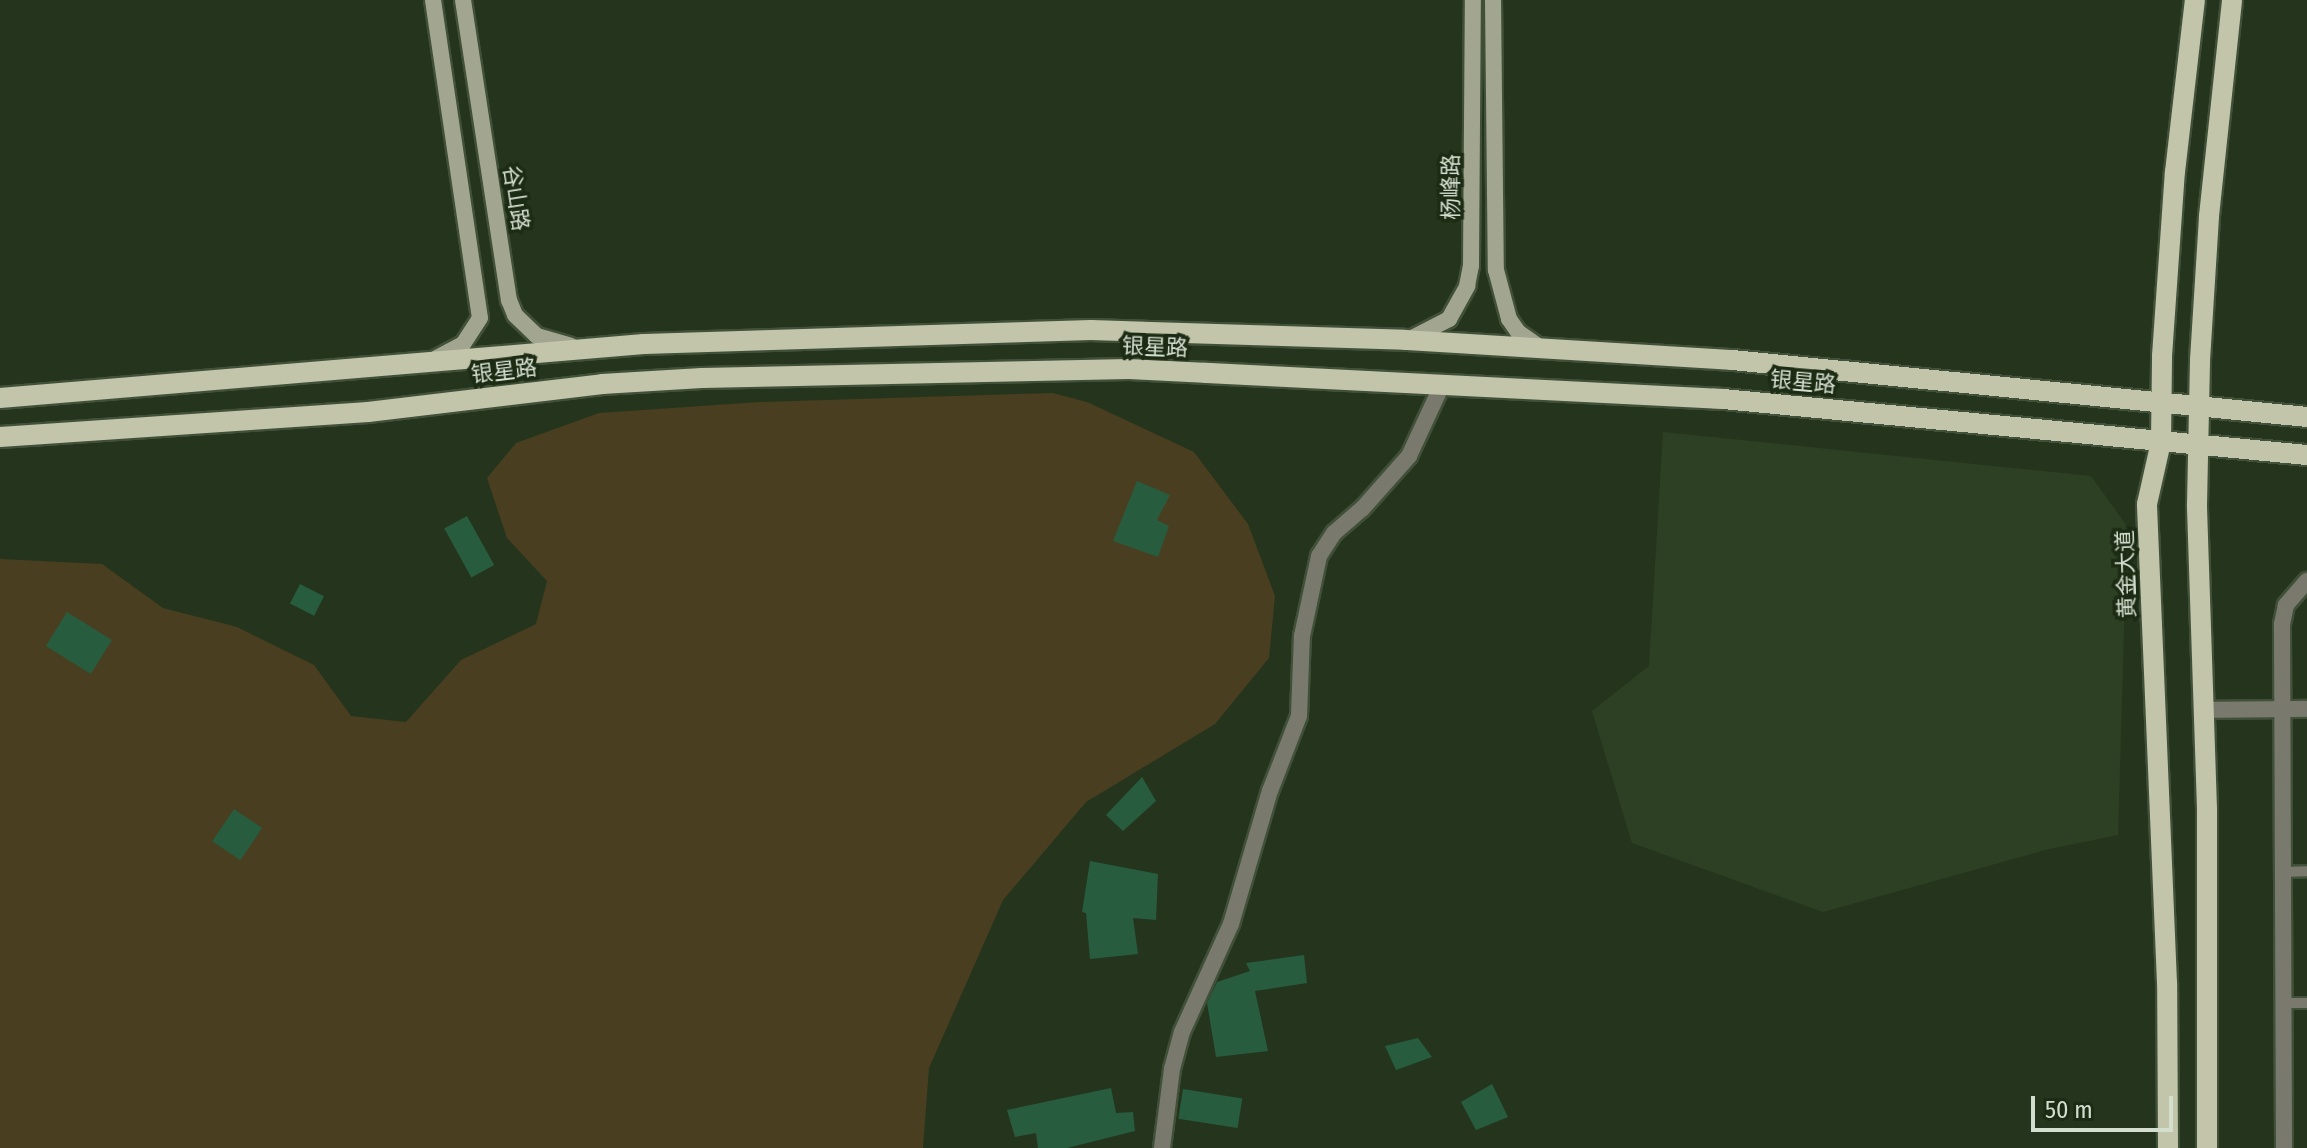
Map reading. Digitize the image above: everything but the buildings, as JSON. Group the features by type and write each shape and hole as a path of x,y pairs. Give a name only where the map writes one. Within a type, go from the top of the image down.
{"main road":[{"path":"419,364 450,353 463,344 480,318 433,0"},
{"name":"谷山路","path":"463,0 509,300 515,315 537,336 565,345 592,348"},
{"name":"杨峰路","path":"1405,340 1436,329 1449,319 1467,286 1471,266 1473,0"},
{"name":"杨峰路","path":"1493,0 1496,270 1509,319 1529,342 1546,351"},
{"name":"黄金大道","path":"2168,1148 2167,983 2147,504 2161,442 2175,172 2195,0"},
{"path":"2207,1148 2204,710 2197,505 2209,216 2232,0"},
{"name":"银星路","path":"0,398 592,348 809,337 1091,330 1405,340 1841,369 2307,417"},
{"name":"银星路","path":"0,437 368,412 602,384 702,378 1129,369 1723,399 2307,455"}],"street":[{"path":"1162,1148 1172,1069 1182,1032 1231,924 1270,791 1299,716 1302,636 1319,556 1334,533 1362,509 1409,456 1442,385"},
{"path":"2284,1148 2282,624 2286,605 2307,581"},
{"path":"2204,710 2307,709"}],"lane":[{"path":"2283,872 2307,871"},
{"path":"2284,1003 2307,1003"}],"shaded area":[{"path":"1052,393 1087,402 1194,452 1248,524 1275,596 1269,658 1215,724 1086,802 1003,900 929,1068 923,1148 0,1148 0,559 102,564 163,608 237,627 314,665 351,716 406,722 461,660 536,624 547,581 507,538 487,478 516,443 599,413 760,402"},
{"path":"1663,432 2091,476 2127,526 2118,835 2049,849 1823,912 1632,843 1592,711 1649,666"}]}
